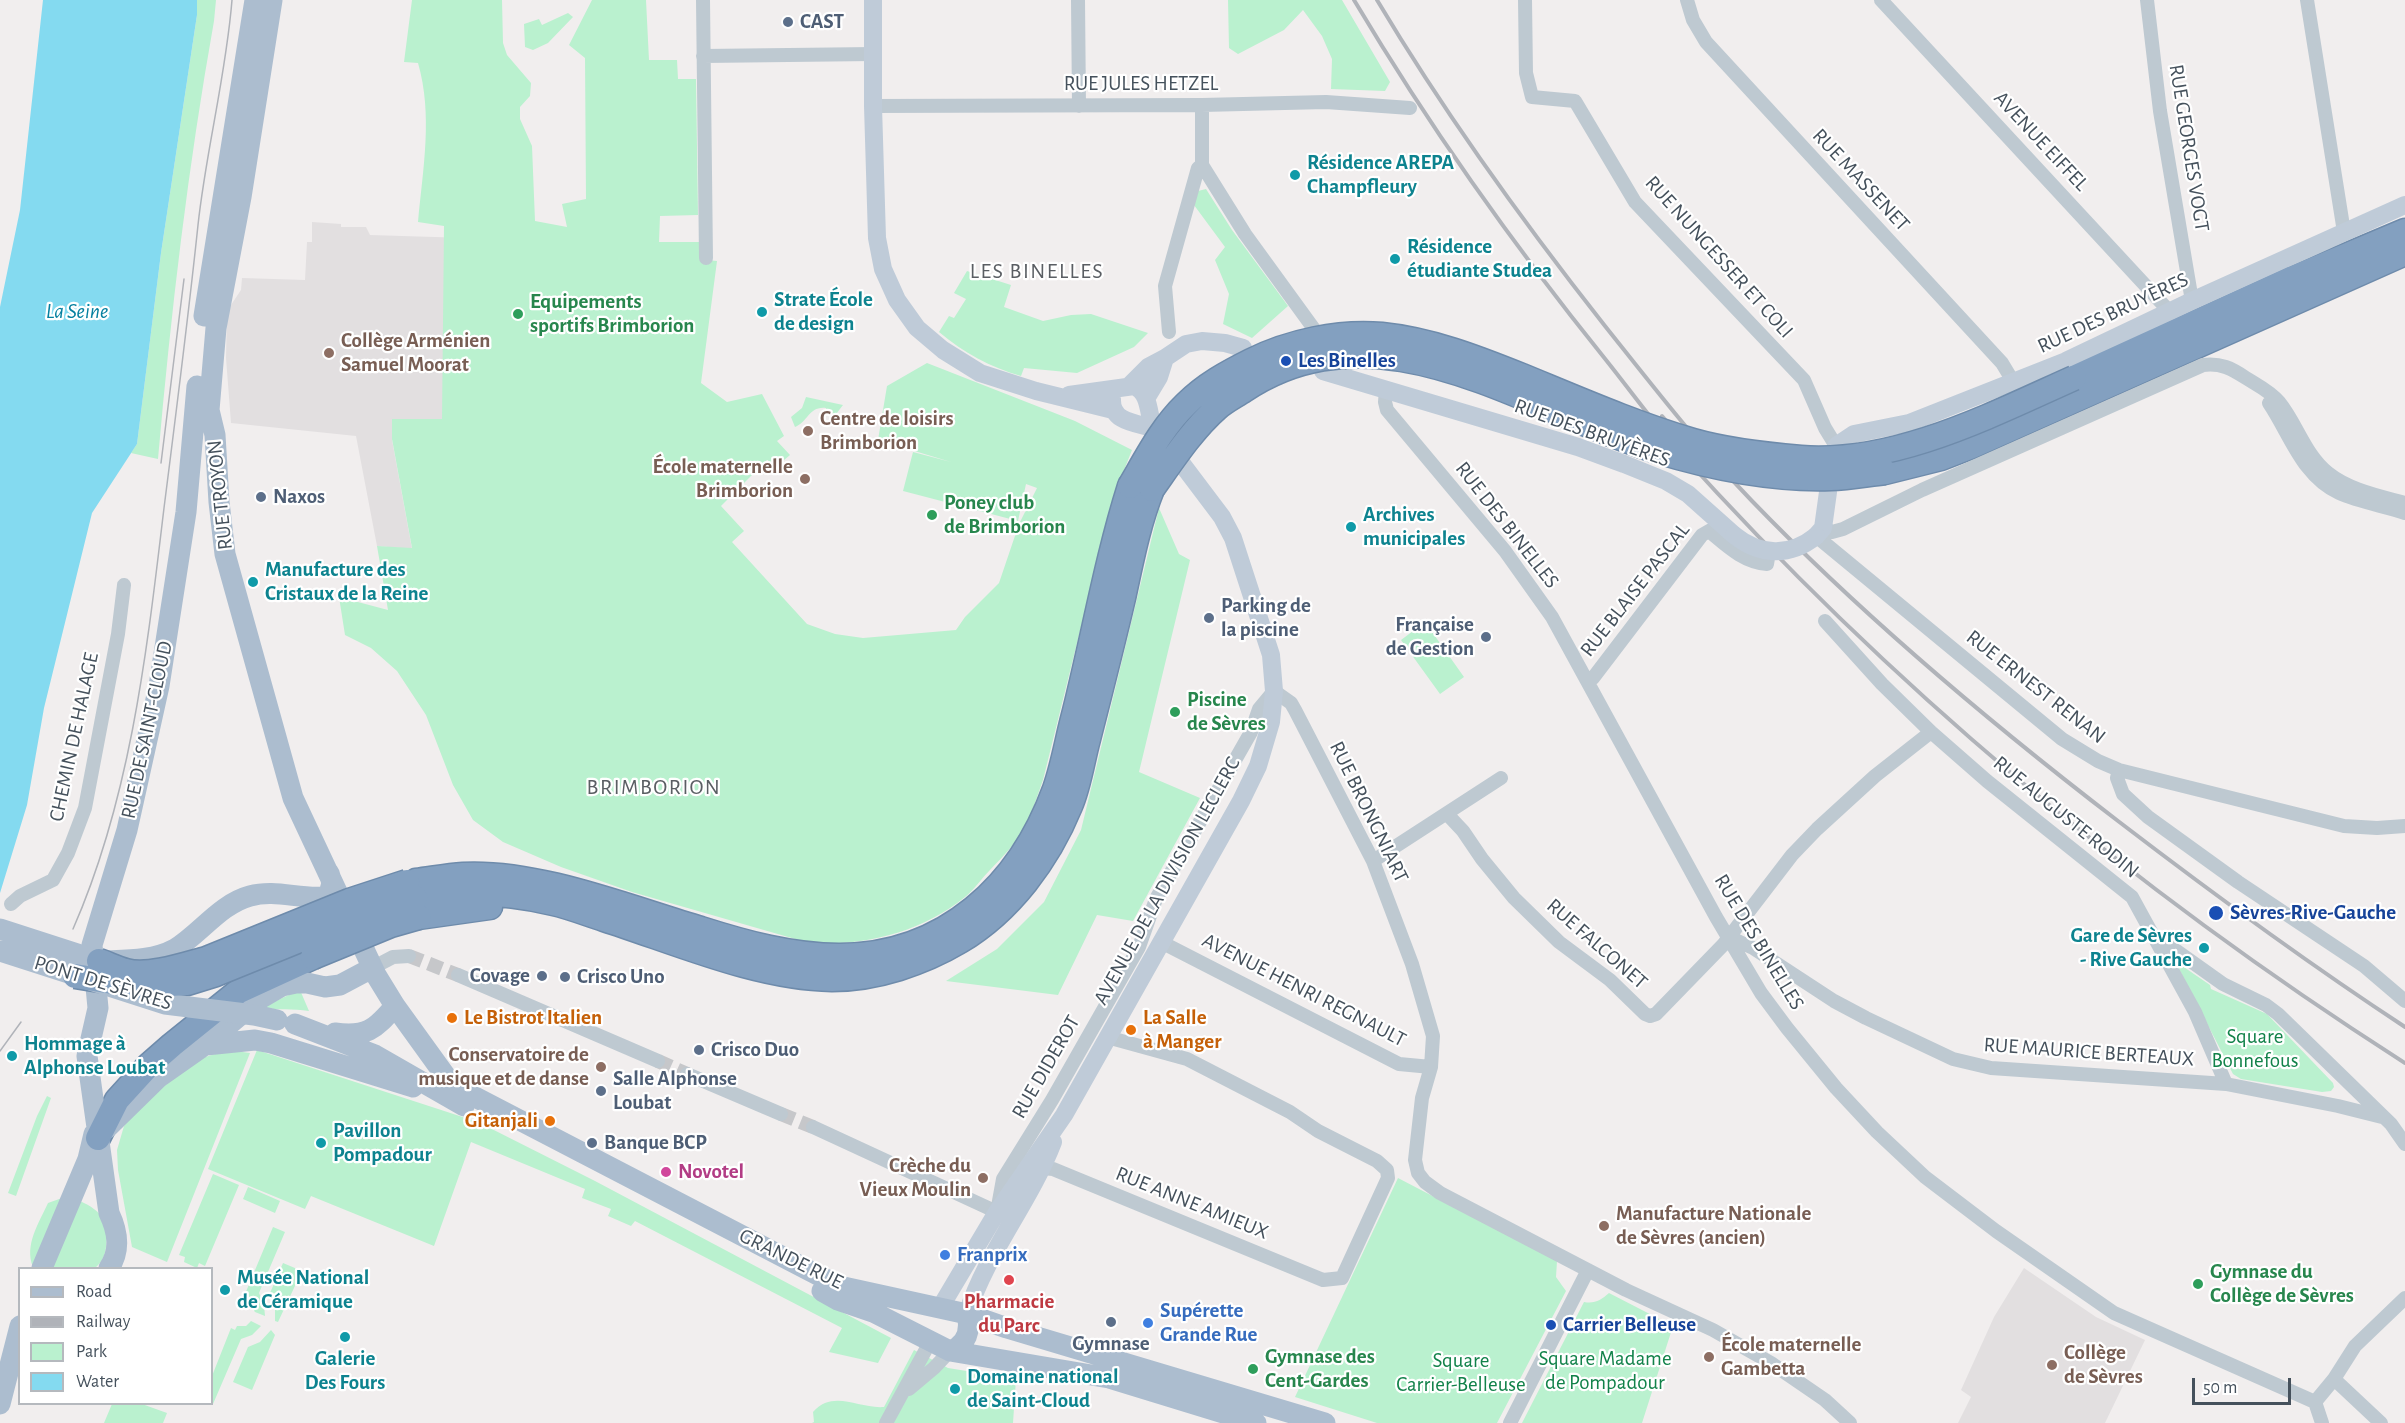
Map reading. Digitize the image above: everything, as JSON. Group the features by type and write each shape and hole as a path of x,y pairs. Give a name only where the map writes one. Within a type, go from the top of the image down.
{"highway":[{"path":"75,976 138,986 187,983 216,974 354,918 414,899 464,875 502,876 552,885 738,940 788,951 839,956 873,953 902,947 942,932 1000,886 1030,844 1056,789 1091,649 1119,521 1141,487 1217,408 1262,378 1324,358 1377,355 1418,362 1470,376 1656,450 1708,465 1761,476 1831,478 1885,472 1941,458 2293,278 2405,231"},
{"path":"2079,387 2405,253"},
{"path":"95,953 127,972 162,970 206,959 350,901 414,899 552,913 582,912 734,961 783,973 833,979 873,975 917,962 948,949 977,931 1016,896 1048,851 1071,805 1143,511 1141,487"},
{"path":"97,1132 117,1101 148,1066 238,991 391,925 414,899"}],"main road":[{"name":"RUE TROYON","path":"186,512 200,345 255,0"},
{"name":"RUE TROYON","path":"273,0 241,197 216,328 209,410 215,435 224,544 293,798 372,968"},
{"path":"873,0 873,106 878,238 883,269 897,300 917,328 942,350 980,372 1009,384 1113,410"},
{"name":"RUE DES BRUYÈRES","path":"1836,446 1854,434 1909,423 2066,362 2192,301 2405,205"},
{"path":"1058,396 1097,393 1125,386 1142,390 1152,428 1118,417 1113,410 1112,400 1125,386 1148,367 1186,344 1189,336 1202,341 1225,343 1243,348"},
{"path":"1147,403 1165,358"},
{"name":"RUE DES BRUYÈRES","path":"1323,371 1578,447 1666,481 1688,494 1734,536 1752,547 1769,552"},
{"path":"191,457 197,498 217,524 224,544"},
{"name":"AVENUE DE LA DIVISION LECLERC","path":"940,1308 997,1212 1064,1115 1242,801 1258,766 1271,722 1274,691 1271,655 1233,538 1222,517 1182,464"},
{"path":"1769,552 1797,549 1820,532 1828,492"},
{"path":"186,512 192,506 203,507 210,513"},
{"name":"RUE DE SAINT-CLOUD","path":"95,953 127,830 159,686 186,512"},
{"path":"110,1267 118,1244 116,1227 109,1213 87,1056 98,1008 95,953 149,958 172,950 231,905 248,896 267,892 323,897 329,894 332,884 328,870"},
{"path":"295,895 348,914"},
{"name":"PONT DE SÈVRES","path":"0,929 95,953"},
{"name":"PONT DE SÈVRES","path":"0,951 165,1004 254,1015 286,1022"},
{"path":"43,1267 97,1132 158,1077 205,1045 258,1000 282,986 307,982 325,987 340,985 372,968"},
{"name":"GRANDE RUE","path":"372,968 449,1091 524,1137 838,1300 873,1312 950,1351 1109,1378 1256,1423"},
{"path":"286,1022 358,1036 381,1022 395,1006"},
{"path":"286,1022 375,1055 449,1091"},
{"path":"205,1045 255,1040 271,1043 449,1091"},
{"name":"GRANDE RUE","path":"449,1091 839,1286 967,1314 1325,1423"},
{"name":"AVENUE DE LA DIVISION LECLERC","path":"967,1314 976,1286 1044,1168 1064,1115"},
{"path":"997,1212 1005,1233"},
{"path":"930,1342 931,1324 940,1308"},
{"path":"950,1351 968,1336 967,1314"},
{"path":"0,1404 18,1332"}],"street":[{"path":"703,0 706,258"},
{"path":"1078,0 1079,106"},
{"name":"RUE NUNGESSER ET COLI","path":"1526,0 1526,73 1533,97 1575,101 1635,202 1804,380 1825,428 1836,446"},
{"name":"RUE MASSENET","path":"1687,0 1693,20 1706,42 2002,363 2013,383"},
{"name":"AVENUE EIFFEL","path":"1881,0 2170,312"},
{"name":"RUE GEORGES VOGT","path":"2147,0 2160,111 2192,301"},
{"path":"2307,0 2344,232"},
{"path":"703,56 874,54"},
{"name":"RUE JULES HETZEL","path":"873,106 1202,105 1326,102 1410,108"},
{"path":"1202,105 1202,165 1258,252 1350,378"},
{"path":"1169,332 1166,286 1198,168 1202,165"},
{"path":"1820,532 1843,529 2099,410 2203,365 2217,364 2267,390 2279,402 2303,441 2328,473 2360,489 2405,503"},
{"path":"2256,384 2301,459 2326,485 2340,493 2405,513"},
{"name":"RUE DES BINELLES","path":"1386,389 1387,410 1505,551 1552,617 1761,993 1787,1028 1853,1106 1925,1177 1996,1231 2115,1313 2315,1402"},
{"name":"RUE BLAISE PASCAL","path":"1588,681 1593,678 1702,535 1709,531 1729,548 1756,563 1767,564 1769,552"},
{"name":"RUE ERNEST RENAN","path":"1820,532 2062,739 2098,761 2119,770 2344,826 2377,828 2405,826"},
{"name":"CHEMIN DE HALAGE","path":"11,904 20,896 53,880 68,853 85,808 118,634 124,585"},
{"name":"RUE AUGUSTE RODIN","path":"1825,621 1882,684 1931,732 1987,781 2132,897 2195,1012 2226,1084"},
{"name":"RUE BRONGNIART","path":"1274,691 1291,703 1373,861 1412,964 1433,1036 1431,1067 1422,1098 1415,1160 1418,1173 1425,1182 1440,1193 1588,1270"},
{"name":"RUE DIDEROT","path":"997,1212 1003,1179 1030,1137 1139,947 1156,898 1251,732 1259,709 1274,691"},
{"path":"1729,937 1792,855 1875,776 1931,732"},
{"path":"2119,770 2117,778 2123,794 2138,809 2238,882 2364,966 2399,997"},
{"path":"1373,861 1501,778"},
{"name":"RUE FALCONET","path":"1447,814 1463,831 1482,859 1514,898 1559,942 1610,980 1645,1014 1650,1016 1656,1014 1729,937"},
{"name":"RUE MAURICE BERTEAUX","path":"1729,937 1753,948 1834,1001 1953,1059 1991,1068 2226,1084 2382,1117"},
{"path":"2156,939 2164,942 2223,984 2266,1005 2391,1125 2405,1144"},
{"name":"AVENUE HENRI REGNAULT","path":"1161,942 1399,1064 1431,1067"},
{"path":"372,968 393,957 409,956"},
{"path":"458,975 658,1061"},
{"name":"RUE ANNE AMIEUX","path":"1044,1168 1053,1169 1323,1280 1342,1278 1388,1178 1387,1170 1377,1161 1318,1131 1290,1112 1187,1059 1107,1037"},
{"path":"687,1074 781,1114"},
{"path":"2332,1105 2341,1096 2344,1080"},
{"path":"813,1127 997,1212 1024,1204"},
{"path":"1510,1423 1588,1270 1713,1330 1771,1363 1825,1400 1850,1423"},
{"path":"2322,1423 2315,1402 2334,1379 2355,1346 2405,1298"},
{"path":"886,1423 930,1342"},
{"path":"902,1394 934,1368 950,1351"},
{"path":"2334,1379 2381,1423"}],"shaded area":[{"name":"Collège Arménien Samuel Moorat","path":"312,222 341,224 341,227 366,227 370,235 467,238 467,446 392,440 412,549 377,546 356,436 231,423 226,358 227,311 241,290 242,278 305,280 307,242 312,242"},
{"name":"Collège de Sèvres","path":"2024,1268 2096,1317 2145,1340 2105,1423 1958,1423 1971,1397 1961,1390 1994,1317"}],"green space":[{"path":"197,0 216,0 181,239 158,459 131,453 137,444 161,253 197,15"},
{"path":"412,0 502,0 503,43 507,55 531,83 530,96 520,107 520,119 532,146 535,221 567,227 562,204 586,199 585,58 569,45 592,0 646,0 649,60 677,60 678,79 696,79 698,215 660,216 659,242 706,242 706,260 717,261 701,383 727,402 762,394 784,436 777,441 790,455 777,466 767,460 721,506 744,531 732,542 807,624 835,634 863,638 956,630 965,617 999,583 1019,524 1037,488 1026,484 1018,521 903,491 913,452 951,462 878,440 887,386 927,363 1075,421 1132,450 1113,498 1043,780 1031,813 1023,830 1010,848 968,894 930,920 891,935 871,939 809,943 632,892 561,867 503,842 473,820 453,785 426,715 397,671 371,648 345,635 339,597 388,610 377,546 412,548 392,439 392,419 442,419 444,226 418,222 426,122 423,83 418,63 404,62"},
{"path":"1228,0 1342,0 1390,82 1385,91 1331,89 1332,59 1322,36 1303,10 1284,30 1238,54 1229,48"},
{"path":"568,13 573,17 548,43 533,50 525,47 524,24 539,19 542,25"},
{"path":"1206,189 1232,230 1288,306 1252,338 1223,324 1229,294 1215,260 1225,247 1191,201 1194,192"},
{"path":"967,271 1011,285 1004,307 1043,321 1071,315 1091,314 1148,333 1134,347 1077,373 1024,368 1021,376 988,364 939,332 949,316 954,318 966,299 954,293"},
{"path":"806,397 843,405 833,418 826,414 826,408 820,408 795,427 791,417 802,408"},
{"path":"1159,508 1179,554 1190,560 1139,772 1200,798 1133,921 1097,915 1058,995 946,981 997,949 1044,902 1081,830"},
{"path":"1425,622 1464,677 1440,694 1401,640"},
{"name":"Square Bonnefous","path":"2175,961 2210,985 2211,989 2267,1014 2333,1083 2334,1087 2331,1091 2322,1092 2241,1079 2233,1074"},
{"path":"300,990 309,1011 262,1007"},
{"path":"228,1050 250,1053 167,1262 132,1247 118,1170 117,1150 124,1126 149,1097 202,1058"},
{"path":"257,1050 478,1122 595,1181 891,1338 878,1363 829,1352 842,1328 635,1221 631,1226 608,1216 611,1209 582,1198 585,1189 471,1142 434,1246 311,1196 305,1209 208,1169"},
{"path":"47,1096 51,1098 16,1196 8,1193 37,1116"},
{"path":"213,1174 239,1185 205,1266 199,1263 195,1267 184,1262 185,1257 179,1255"},
{"name":"Square Carrier-Belleuse","path":"1398,1178 1557,1261 1556,1277 1566,1291 1497,1423 1377,1423 1295,1397"},
{"path":"248,1187 280,1201 275,1213 243,1199"},
{"path":"62,1198 33,1267 30,1251 37,1226 48,1203"},
{"path":"80,1201 99,1213 105,1224 107,1238 104,1256 96,1267 51,1267"},
{"path":"273,1227 285,1232 259,1293 264,1305 265,1316 255,1312 247,1300 249,1296 245,1294"},
{"path":"283,1263 302,1271 278,1322 275,1321 275,1306 270,1293"},
{"name":"Square Madame de Pompadour","path":"1609,1293 1673,1326 1642,1423 1522,1423 1584,1302 1598,1301"},
{"path":"251,1321 261,1326 252,1335 241,1339 213,1404 213,1373 231,1328 235,1330 237,1326 246,1326"},
{"path":"271,1330 275,1335 252,1390 233,1382 248,1347 260,1342"},
{"name":"Domaine national de Saint-Cloud","path":"914,1350 948,1368 1016,1379 1013,1423 812,1423 814,1422 813,1412 829,1402 838,1401 884,1407"},
{"path":"112,1405 145,1405 167,1413 163,1423 104,1423"}],"water":[{"name":"La Seine","path":"43,0 197,0 197,15 161,253 137,444 92,513 44,708 27,805 0,893 0,307 20,210"}],"tunnel":[{"path":"409,956 458,975"},
{"path":"658,1061 687,1074"},
{"path":"781,1114 813,1127"}],"tram line":[{"path":"73,929 93,879 109,828 134,722 151,615 202,197 232,0"},
{"path":"161,463 184,279"},
{"path":"0,1051 21,1022"}],"railway":[{"path":"1354,0 1442,139 1538,273 1668,438 1758,536 1843,621 2020,781 2208,928 2405,1063"},
{"path":"1377,0 1457,126 1574,287 1695,437 1732,480 1795,544 1883,628 2070,784 2260,927 2405,1027"},
{"path":"1662,416 1697,457"}],"place":[{"name":"CAST","path":"788,22"},
{"name":"Résidence AREPA Champfleury","path":"1295,175"},
{"name":"Résidence étudiante Studea","path":"1395,259"},
{"name":"Strate École de design","path":"762,312"},
{"name":"Equipements sportifs Brimborion","path":"518,314"},
{"name":"Collège Arménien Samuel Moorat","path":"329,353"},
{"name":"Les Binelles","path":"1286,361"},
{"name":"Centre de loisirs Brimborion","path":"808,431"},
{"name":"École maternelle Brimborion","path":"805,479"},
{"name":"Naxos","path":"261,497"},
{"name":"Poney club de Brimborion","path":"932,515"},
{"name":"Archives municipales","path":"1351,527"},
{"name":"Manufacture des Cristaux de la Reine","path":"253,582"},
{"name":"Parking de la piscine","path":"1209,618"},
{"name":"Française de Gestion","path":"1486,637"},
{"name":"Piscine de Sèvres","path":"1175,712"},
{"name":"Sèvres-Rive-Gauche","path":"2216,913"},
{"name":"Gare de Sèvres - Rive Gauche","path":"2204,948"},
{"name":"Covage","path":"542,976"},
{"name":"Crisco Uno","path":"565,977"},
{"name":"Le Bistrot Italien","path":"452,1018"},
{"name":"La Salle à Manger","path":"1131,1030"},
{"name":"Crisco Duo","path":"699,1050"},
{"name":"Hommage à Alphonse Loubat","path":"12,1056"},
{"name":"Conservatoire de musique et de danse","path":"601,1067"},
{"name":"Salle Alphonse Loubat","path":"601,1091"},
{"name":"Gitanjali","path":"550,1121"},
{"name":"Pavillon Pompadour","path":"321,1143"},
{"name":"Banque BCP","path":"592,1143"},
{"name":"Novotel","path":"666,1172"},
{"name":"Crèche du Vieux Moulin","path":"983,1178"},
{"name":"Manufacture Nationale de Sèvres (ancien)","path":"1604,1226"},
{"name":"Franprix","path":"945,1255"},
{"name":"Pharmacie du Parc","path":"1009,1280"},
{"name":"Gymnase du Collège de Sèvres","path":"2198,1284"},
{"name":"Musée National de Céramique","path":"225,1290"},
{"name":"Gymnase","path":"1111,1322"},
{"name":"Supérette Grande Rue","path":"1148,1323"},
{"name":"Carrier Belleuse","path":"1551,1325"},
{"name":"Galerie Des Fours","path":"345,1337"},
{"name":"École maternelle Gambetta","path":"1709,1357"},
{"name":"Collège de Sèvres","path":"2052,1365"},
{"name":"Gymnase des Cent-Gardes","path":"1253,1369"},
{"name":"Domaine national de Saint-Cloud","path":"955,1389"}],"district":[{"name":"LES BINELLES","path":"1037,271"},
{"name":"BRIMBORION","path":"654,787"}]}
